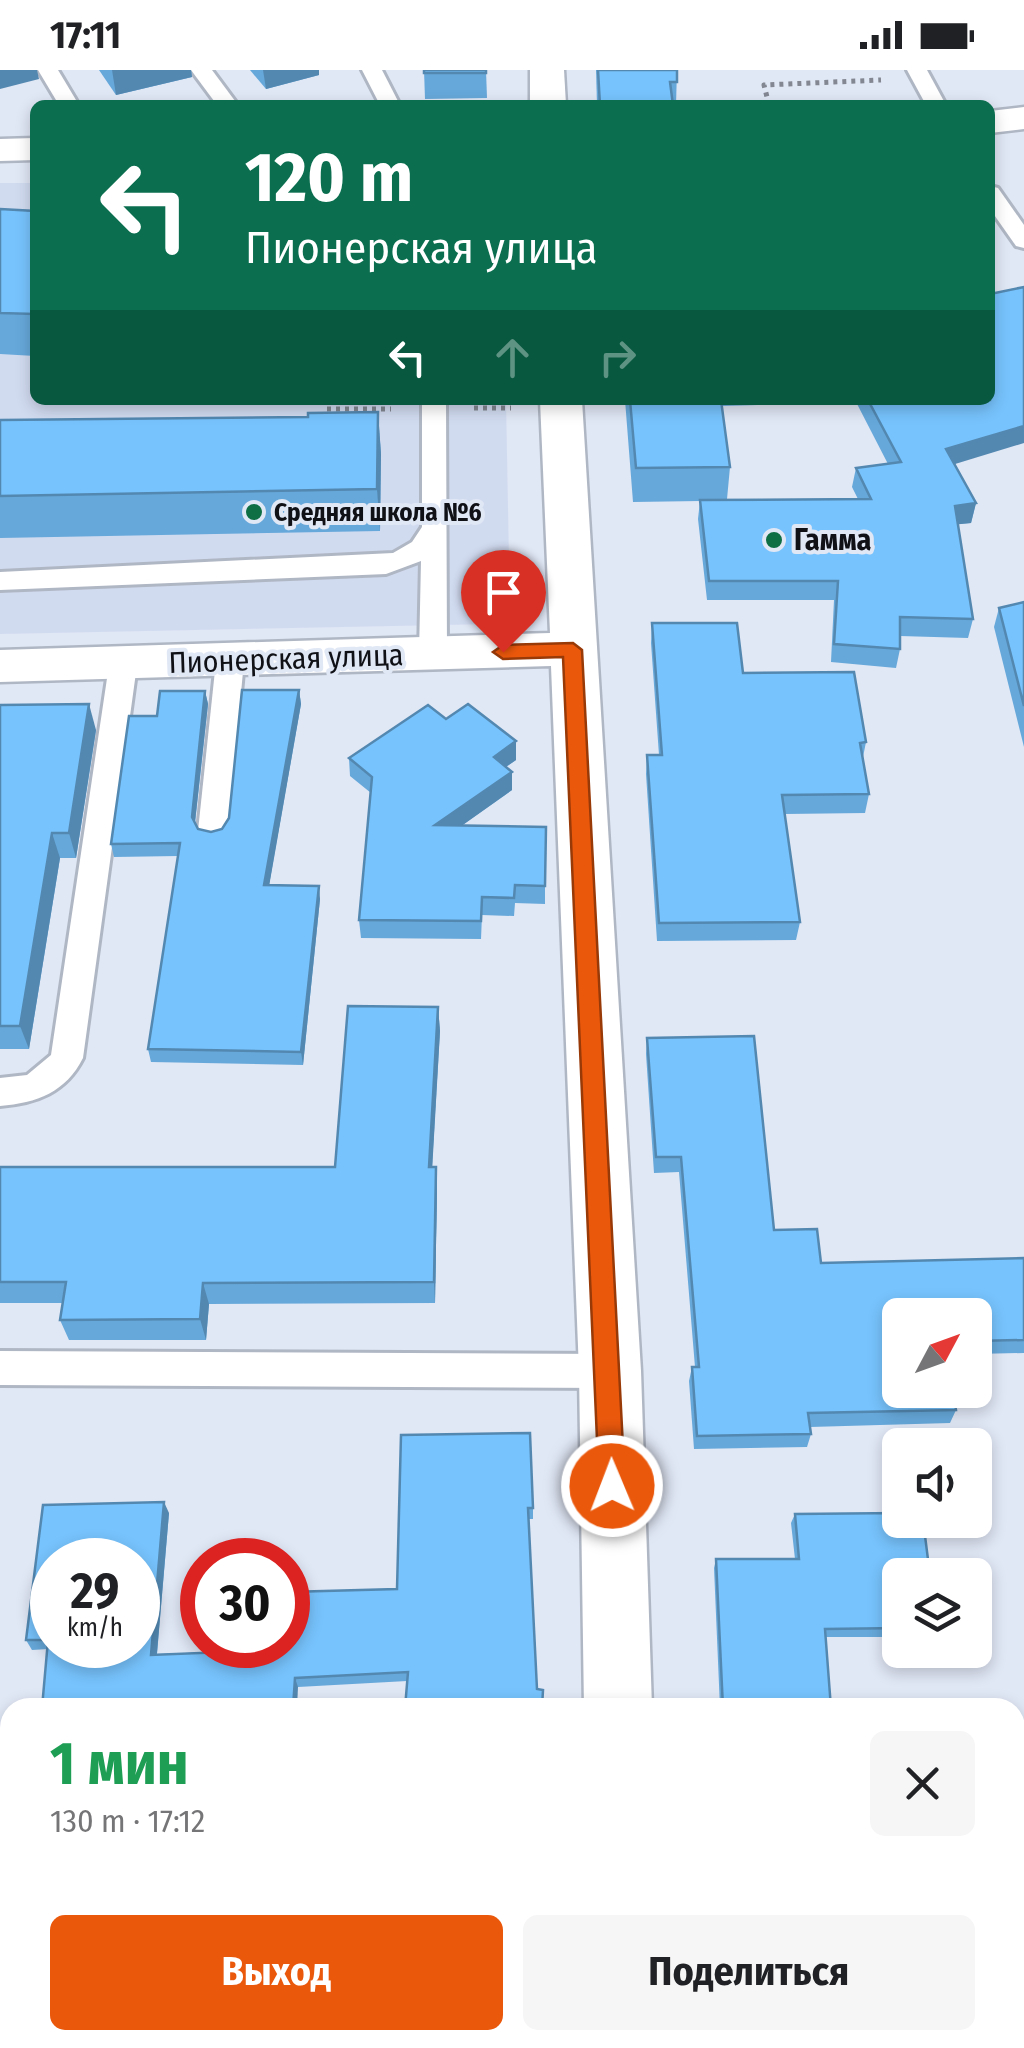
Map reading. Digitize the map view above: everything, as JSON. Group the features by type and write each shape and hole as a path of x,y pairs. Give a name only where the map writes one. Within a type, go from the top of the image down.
{"street":[{"path":"547,70 548,100"},
{"path":"0,150 30,149"},
{"path":"561,405 610,1371 618,1698"},
{"name":"Пионерская улица","path":"0,666 573,650"}],"lane":[{"path":"48,70 66,100"},
{"path":"202,70 224,100"},
{"path":"372,70 387,100"},
{"path":"918,73 933,100"},
{"path":"995,200 1024,241"},
{"path":"433,654 434,405"},
{"path":"0,581 386,565 410,558 428,544 436,526"},
{"path":"213,831 230,662"},
{"path":"0,1092 25,1091 43,1084 57,1075 67,1058 123,665"},
{"path":"0,1368 610,1371"}],"path":[{"path":"768,100 764,86 918,73"}],"shaded area":[{"name":"Средняя школа №6","path":"0,183 30,183 30,405 506,405 510,615 493,624 0,634"}],"building":[{"path":"486,70 486,73 424,73"},
{"path":"598,70 677,70 677,82 670,82 672,100 600,100"},
{"path":"0,209 30,211 30,314 0,313"},
{"path":"1024,287 1024,426 946,449 976,503 955,506 973,619 900,617 900,649 834,644 838,581 709,581 700,500 871,499 856,468 901,462 871,405 995,405 995,293"},
{"path":"630,405 722,405 730,467 636,468"},
{"path":"378,412 377,489 0,496 0,420 308,417 308,413"},
{"path":"1024,602 1024,706 999,608"},
{"path":"652,623 737,623 743,673 854,672 866,742 860,743 869,794 782,795 800,922 659,923 647,755 662,755"},
{"path":"242,690 299,690 264,885 319,886 301,1052 148,1049 180,843 111,844 129,716 157,716 160,691 205,691 192,817 198,829 211,832 222,829 229,818"},
{"path":"89,704 69,833 52,833 20,1026 0,1026 0,705"},
{"path":"468,704 516,741 494,757 512,772 435,825 546,827 545,886 515,885 514,898 482,897 481,921 359,920 372,777 349,758 428,705 446,719"},
{"path":"348,1006 438,1007 429,1167 436,1167 434,1282 203,1283 200,1319 60,1320 66,1282 0,1282 0,1167 335,1167"},
{"path":"754,1036 774,1230 817,1229 821,1263 1024,1258 1024,1340 992,1341 992,1298 882,1298 882,1408 956,1410 808,1413 811,1434 697,1436 692,1367 699,1367 681,1157 656,1157 647,1038"},
{"path":"530,1433 533,1508 528,1508 537,1689 543,1690 543,1698 406,1698 408,1672 295,1678 294,1698 43,1698 46,1668 160,1668 160,1655 180,1654 180,1668 310,1668 310,1591 397,1589 401,1435"},
{"path":"164,1502 160,1549 160,1538 39,1538 43,1505"},
{"path":"882,1513 882,1538 925,1538 928,1558 882,1558 882,1628 825,1629 830,1698 723,1698 716,1559 799,1559 795,1514"},
{"path":"30,1608 30,1640 26,1640"}],"place":[{"name":"Средняя школа №6","path":"254,512"},
{"name":"Гамма","path":"774,540"}],"route":[{"path":"503,652 573,650 610,1371 612,1486"}]}
